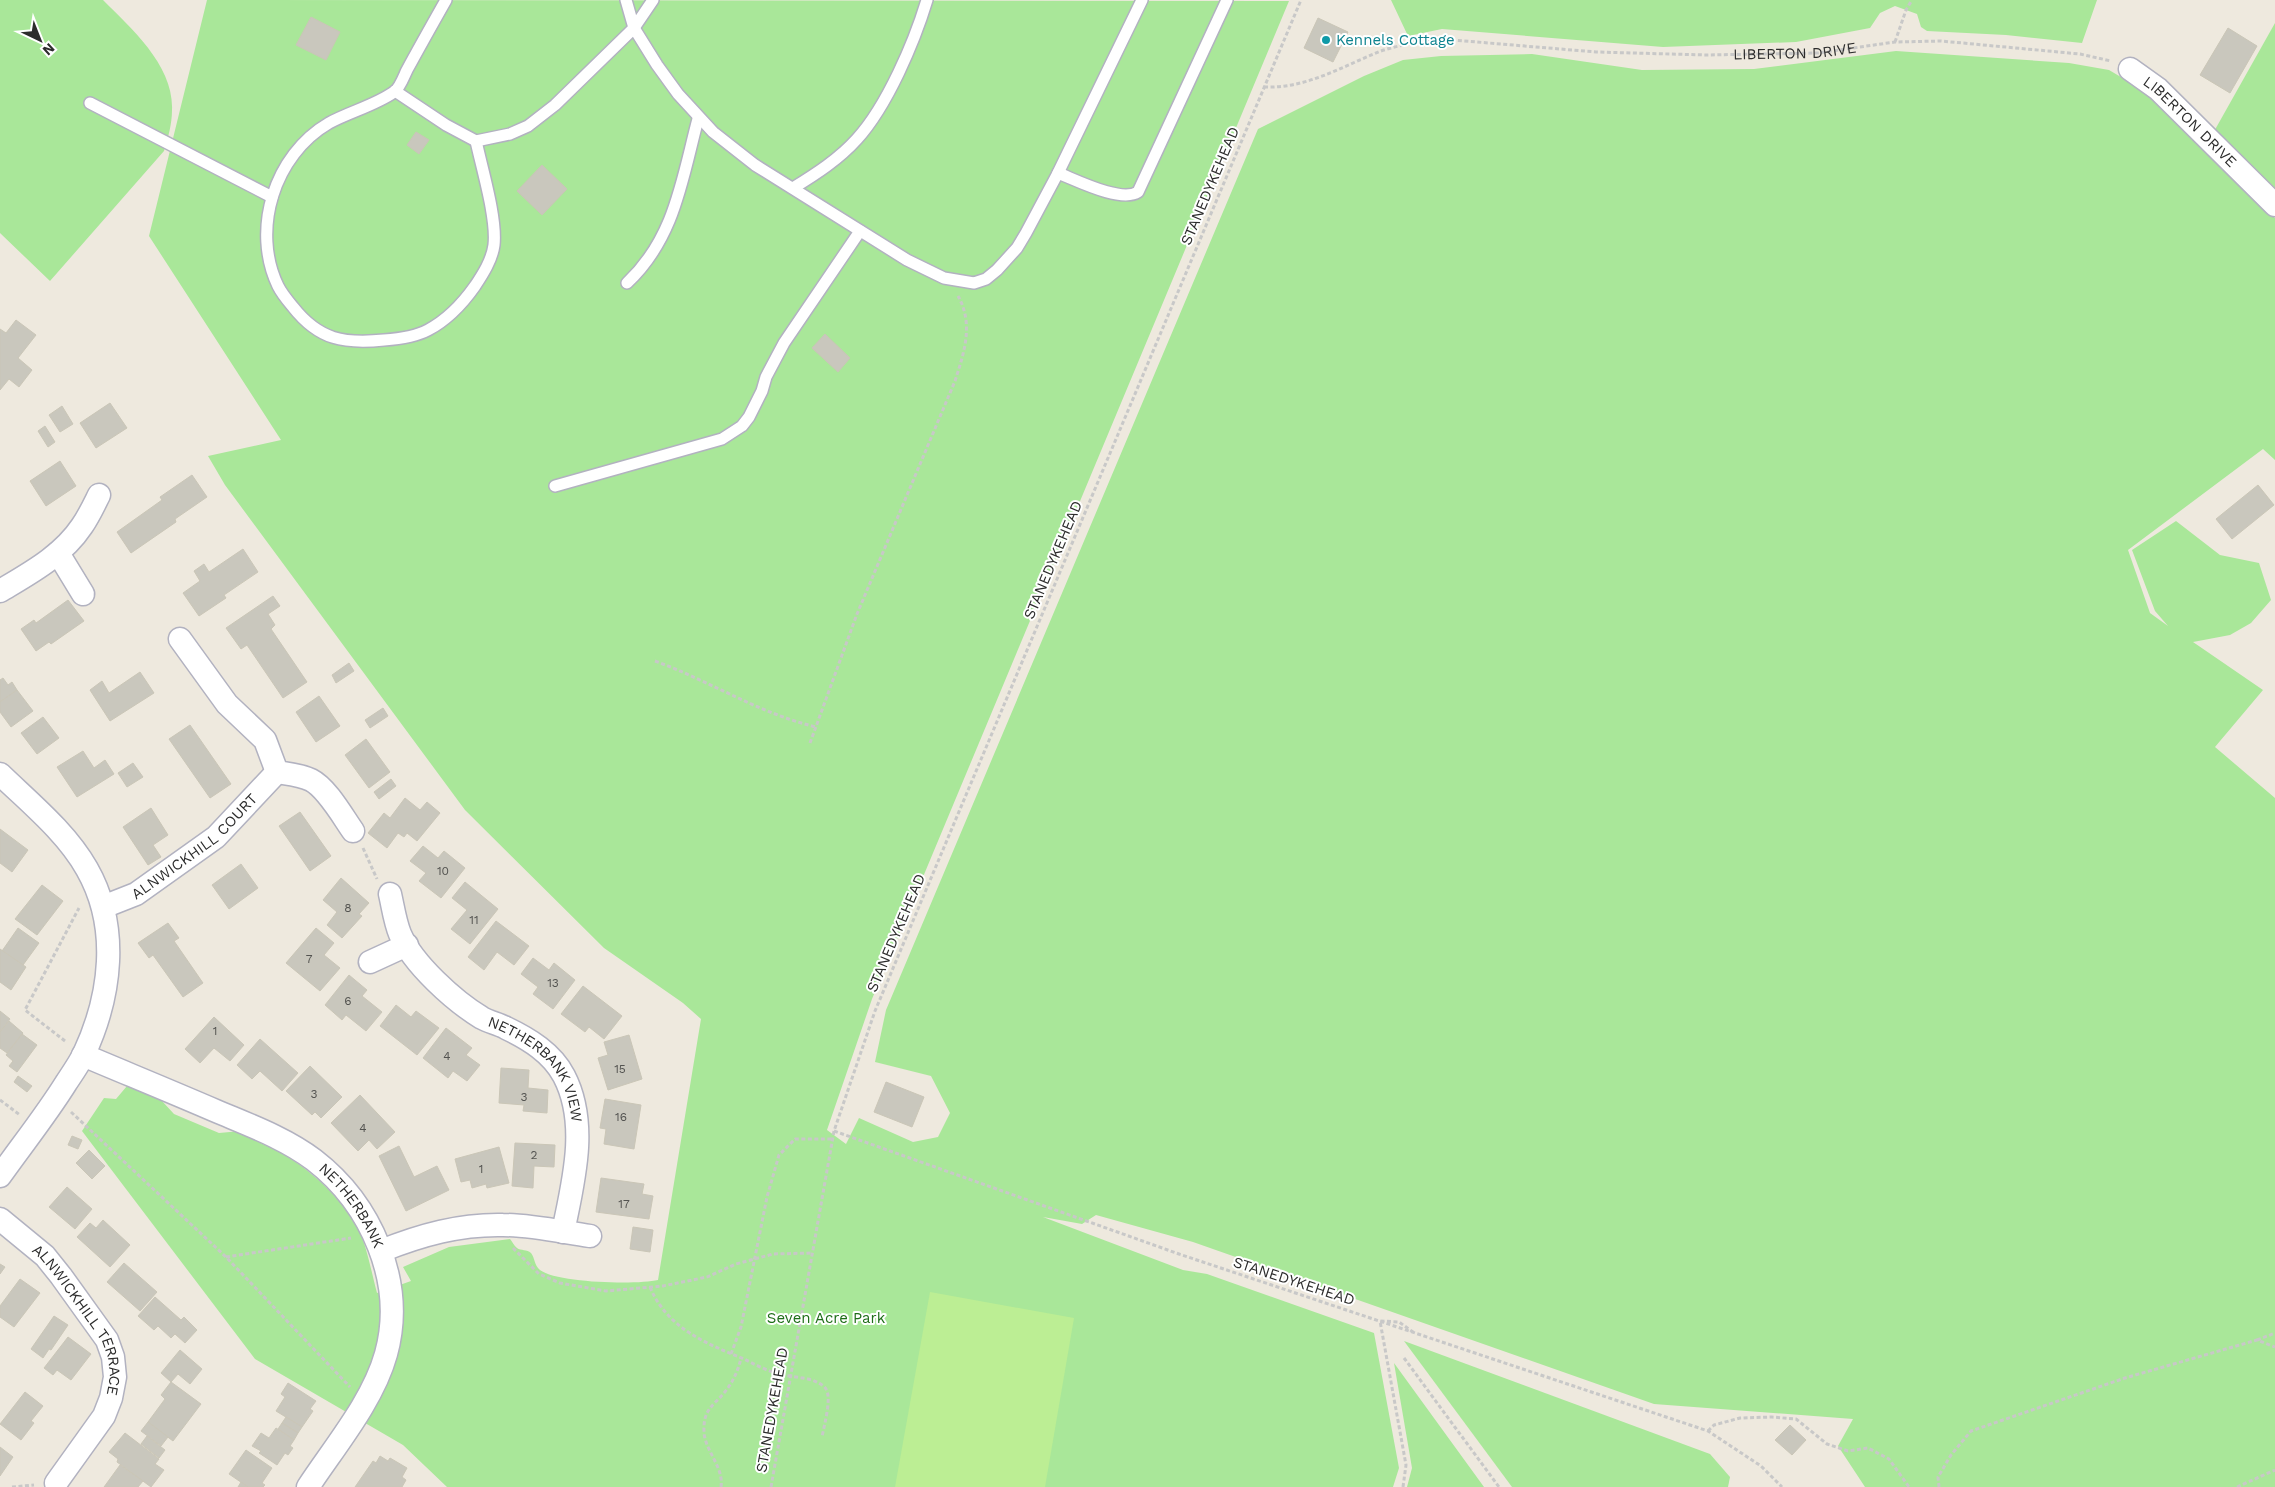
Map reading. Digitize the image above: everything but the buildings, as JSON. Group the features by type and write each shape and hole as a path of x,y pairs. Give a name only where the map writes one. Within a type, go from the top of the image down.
{"street":[{"name":"LIBERTON DRIVE","path":"2130,69 2164,94 2275,205"},
{"path":"0,591 43,565 58,553 82,526 100,495"},
{"path":"58,553 83,594"},
{"path":"180,638 227,704 265,740 278,772 295,774 313,781 327,795 353,831"},
{"name":"ALNWICKHILL COURT","path":"104,907 136,894 216,837 278,772"},
{"path":"0,774 65,839 86,868 104,907 108,942 107,976 101,1008 83,1055 56,1098 0,1176"},
{"name":"NETHERBANK VIEW","path":"390,894 400,934 430,975 466,1007 484,1019 506,1027 548,1054 564,1077 574,1108 577,1142 575,1172 562,1232"},
{"path":"370,962 407,945"},
{"name":"NETHERBANK","path":"83,1055 248,1125 294,1147 315,1160 337,1182 362,1212 377,1243 390,1286 391,1326 386,1354 376,1381 364,1402 308,1487"},
{"name":"ALNWICKHILL TERRACE","path":"0,1219 45,1256 107,1340 113,1357 114,1377 111,1398 104,1416 56,1483"},
{"path":"377,1243 404,1242 462,1226 505,1224 590,1236"}],"lane":[{"path":"446,0 395,92 328,124 314,134 295,155 278,181 267,216 267,256 279,289 301,317 313,328 337,340 371,342 413,336 427,330 456,308 478,282 494,246 493,231 476,141"},
{"path":"626,0 634,28 657,65 698,118 755,165 907,260 944,278 974,283 986,279 997,270 1022,240 1058,173 1142,0"},
{"path":"395,92 446,125 476,141 510,134 528,126 542,116 634,28 652,0"},
{"path":"793,188 828,165 862,133 884,99 901,65 927,0"},
{"path":"1058,173 1092,187 1122,196 1128,197 1138,192 1227,0"},
{"path":"90,103 272,197"},
{"path":"627,283 648,262 670,222 698,118"},
{"path":"555,486 716,442 732,434 742,426 756,405 766,377 784,343 860,231"}],"path":[{"name":"STANEDYKEHEAD","path":"770,1487 832,1139 875,1011 1301,0"},
{"path":"1895,42 1906,10 1912,0"},
{"name":"LIBERTON DRIVE","path":"1264,87 1291,86 1397,46 1429,41 1453,40 1596,52 1707,55 1818,53 1895,42 1941,41 2080,54 2105,58 2130,69"},
{"path":"810,743 840,656 955,381 962,357 967,331 965,313 954,291 944,278"},
{"path":"655,661 697,678 767,712 816,727"},
{"path":"353,831 372,866 379,885 390,894"},
{"path":"83,1055 25,1010 93,882"},
{"path":"56,1098 226,1258 364,1402"},
{"name":"STANEDYKEHEAD","path":"834,1131 1179,1254 1708,1431 1761,1466 1782,1487"},
{"path":"731,1354 741,1327 767,1197 779,1155 795,1139 832,1139"},
{"path":"505,1224 506,1241 544,1276 560,1283 606,1291 650,1287 707,1277 755,1258 773,1254 812,1253"},
{"path":"226,1258 377,1243"},
{"path":"650,1287 664,1312 681,1328 731,1354 781,1375 811,1380 826,1388 829,1396 822,1438"},
{"path":"1380,1321 1406,1464 1403,1487"},
{"path":"1939,1487 1938,1477 1951,1455 1972,1431 2125,1378 2257,1340 2275,1333"},
{"path":"2257,1340 2275,1347"},
{"path":"721,1487 720,1472 704,1432 706,1418 709,1407 737,1375 741,1358"},
{"path":"1404,1358 1499,1487"},
{"path":"1708,1431 1714,1425 1740,1418 1772,1417 1796,1419 1827,1444 1848,1451 1868,1448 1889,1459 1909,1487"},
{"path":"2237,1487 2275,1470"}],"green space":[{"path":"0,0 103,0 149,49 166,78 171,94 171,120 164,151 50,281 0,233"},
{"name":"Seven Acre Park","path":"207,0 1289,1 872,999 827,1130 846,1144 859,1118 913,1142 938,1137 950,1113 931,1076 875,1062 886,1010 1258,129 1364,76 1403,60 1441,56 1532,54 1642,70 1754,69 1896,51 2069,63 2109,70 2148,93 2275,218 2275,460 2263,449 2128,550 2150,613 2168,626 2155,611 2132,550 2176,521 2220,555 2259,563 2271,600 2251,623 2230,635 2193,642 2263,690 2215,747 2275,798 2275,1487 1865,1487 1838,1446 1853,1419 1654,1404 1193,1242 1096,1215 1082,1224 1043,1217 1183,1270 1207,1274 1374,1333 1399,1468 1393,1487 447,1487 403,1445 255,1359 82,1131 104,1098 116,1099 127,1086 162,1101 174,1114 219,1133 241,1131 300,1165 319,1180 337,1199 358,1227 377,1293 411,1281 403,1267 449,1247 510,1239 517,1248 531,1253 538,1268 549,1274 563,1278 598,1282 648,1282 658,1280 701,1019 683,1003 604,948 465,810 225,485 208,456 281,440 149,236"},
{"path":"1391,0 2097,0 2082,43 2006,35 1927,31 1921,27 1917,14 1895,6 1880,13 1870,28 1796,42 1663,47 1442,29 1408,36"},
{"path":"2275,23 2275,194 2212,135"},
{"path":"930,1292 1074,1318 1045,1487 895,1487"},
{"path":"1404,1341 1710,1454 1730,1477 1728,1487 1512,1487"},
{"path":"1394,1363 1484,1487 1407,1487 1412,1468"}],"place":[{"name":"Kennels Cottage","path":"1326,40"}]}
